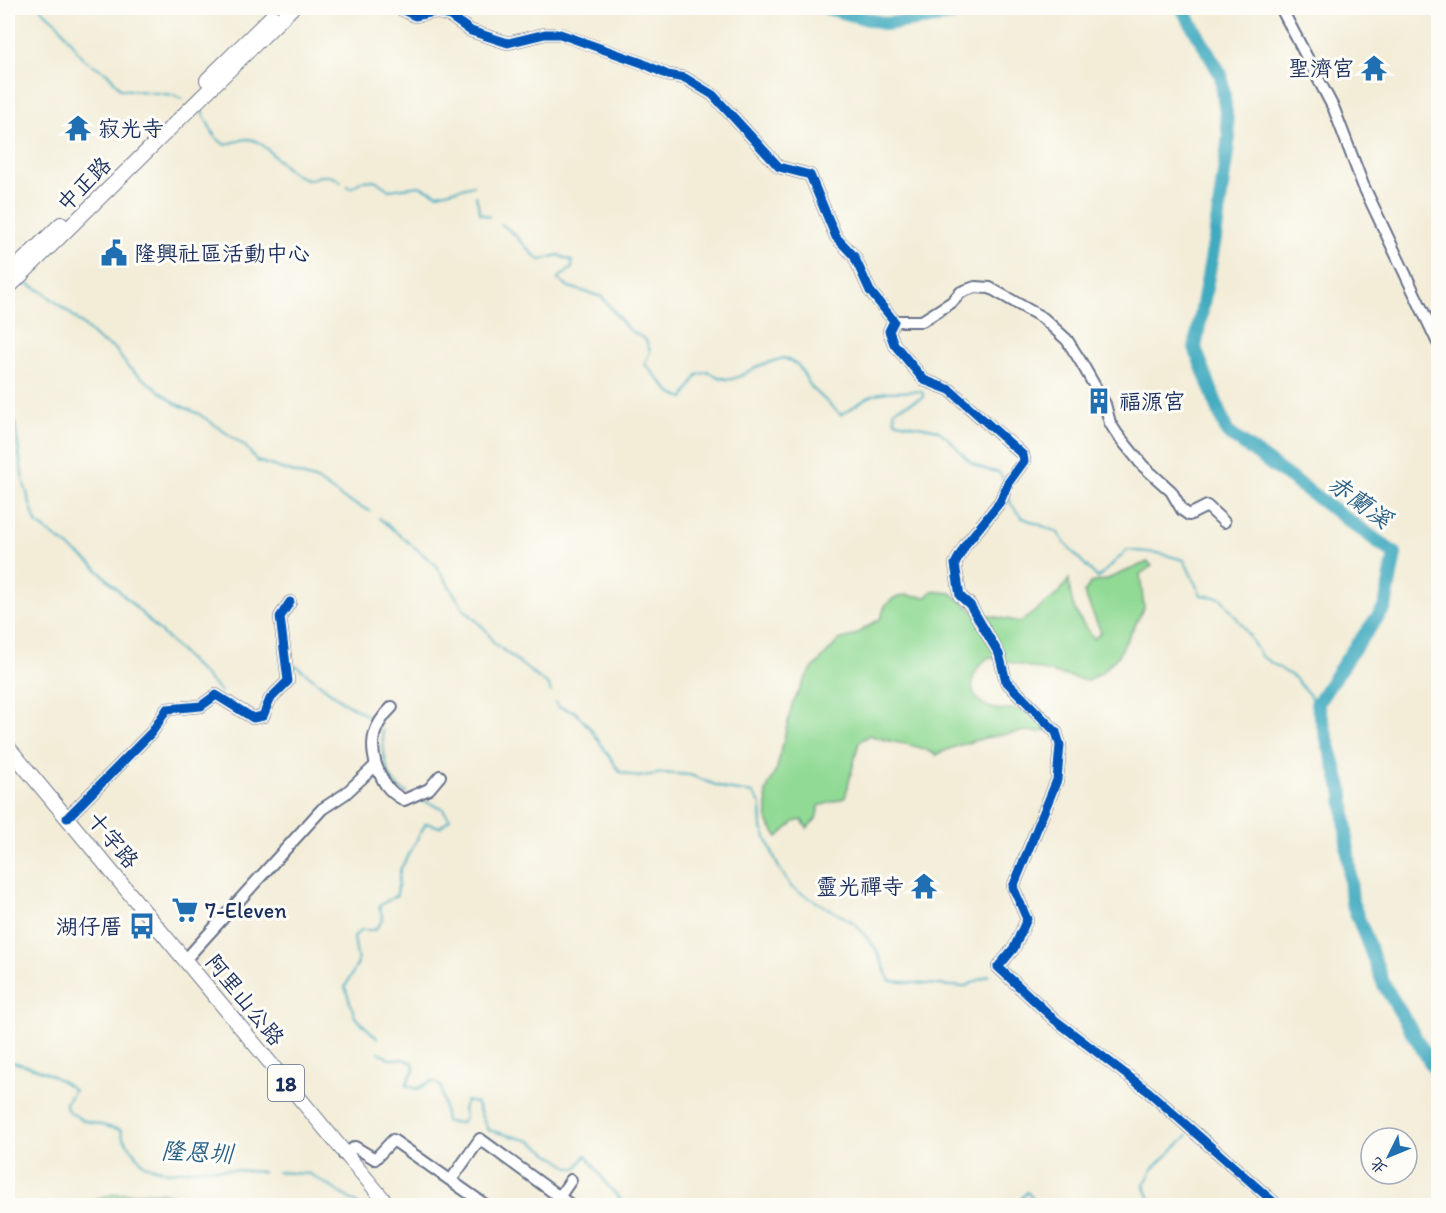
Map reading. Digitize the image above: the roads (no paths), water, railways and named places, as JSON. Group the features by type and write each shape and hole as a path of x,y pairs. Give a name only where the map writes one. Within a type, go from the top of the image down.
{"main road":[{"name":"中正路","path":"8,275 280,8"},
{"name":"中正路","path":"8,288 292,8"},
{"name":"十字路","path":"8,747 185,960"},
{"name":"阿里山公路","path":"185,960 388,1206"}],"street":[{"path":"399,8 415,16 435,12 450,16 471,31 508,43 545,34 560,34 642,63 668,75 685,78 704,88 739,121 762,152 778,167 810,175 836,237 854,256 870,291 894,321"},
{"path":"1281,8 1334,109 1363,185 1438,343"},
{"path":"894,321 922,321 952,302 962,292 975,287 990,288 1043,318 1067,340 1106,404 1110,423 1117,434 1143,466 1171,491 1182,510 1189,515 1207,506 1224,522"},
{"path":"894,321 888,331 894,344 924,380 950,390 1023,455 1024,461 1008,483 1000,502 966,544 955,564 960,596 970,605 995,647 1004,666 1006,681 1056,732 1060,745 1057,780 1013,887 1027,919 1014,948 998,967 1055,1020 1149,1092 1278,1206"},
{"path":"68,818 152,732 167,709 201,706 216,695 253,718 263,716 270,699 288,681 280,617 290,603"},
{"path":"392,707 379,720 371,747 384,784 392,794 404,800 429,789 440,776"},
{"path":"185,960 322,809 345,794 376,765"},
{"path":"451,1180 480,1139 556,1201 572,1206"},
{"path":"344,1155 355,1147 375,1159 393,1140 487,1206"},
{"path":"556,1201 571,1180"}],"waterway":[{"path":"40,8 59,25 83,59 107,73 121,89 173,95 182,99"},
{"name":"赤蘭溪","path":"827,8 886,24 951,15 971,8"},
{"name":"赤蘭溪","path":"1182,8 1221,75 1229,137 1215,238 1195,348 1227,432 1395,554 1385,607 1317,704 1343,794 1352,902 1384,985 1438,1075"},
{"path":"199,106 215,137 225,145 245,139 255,141 300,177 310,180 326,176 341,182"},
{"path":"347,186 351,188 362,181 375,180 389,190 419,186 438,194 474,185"},
{"path":"476,196 480,213 489,217"},
{"path":"501,224 540,260 558,255 572,261 572,268 557,279 569,287 602,297 628,329 646,340 650,351 645,364 672,394 684,398 697,375 708,372 733,379 759,366 784,358 798,365 812,388 841,415 868,398 881,393 922,392 924,397 894,410 895,421 937,430 946,436 970,462 987,470 999,472 1004,480"},
{"path":"22,281 43,292 100,341 115,349 128,367 175,403 199,414 245,446 257,461 317,480 344,499 370,511"},
{"path":"8,413 14,419 23,480 36,523 92,564 221,692"},
{"path":"1009,496 1011,504 1021,517 1057,532 1098,578 1127,550 1158,553 1184,560 1201,595 1221,598 1243,626 1261,656 1295,678 1317,704"},
{"path":"379,518 436,565 463,608 486,630 494,643 549,686 551,692"},
{"path":"291,668 297,666 342,701 373,719"},
{"path":"555,702 558,707 574,711 590,728 620,772 638,777 663,773 690,775 726,789 753,793 761,805 762,828 778,866 792,888 856,924 876,949 890,981 964,987 989,975"},
{"path":"382,729 384,756 389,774 393,782 407,793"},
{"path":"377,1038 355,1017 345,987 358,963 354,937 361,930 375,930 383,919 379,906 397,895 400,870 426,823 440,827 450,819 442,808 418,799"},
{"path":"379,1052 389,1059 403,1059 413,1063 414,1069 406,1085 417,1089 432,1081 441,1086 446,1122 461,1123 465,1117 463,1109 466,1101 476,1103 488,1130 531,1141 570,1168 577,1168 586,1155 609,1187 627,1206"},
{"name":"隆恩圳","path":"8,1061 43,1071 67,1084 74,1090 66,1103 67,1110 82,1120 121,1130 123,1138 144,1165 168,1172 207,1168 263,1172"},
{"path":"1153,1206 1144,1185 1152,1170 1188,1135"},
{"name":"隆恩圳","path":"277,1172 310,1174 361,1206"},
{"path":"1015,1206 1027,1192 1040,1206"}],"place":[{"name":"聖濟宮","path":"1374,68"},
{"name":"寂光寺","path":"78,128"},
{"name":"隆興社區活動中心","path":"114,253"},
{"name":"福源宮","path":"1099,401"},
{"name":"靈光禪寺","path":"924,886"},
{"name":"7-Eleven","path":"185,910"},
{"name":"湖仔厝","path":"142,926"}]}
